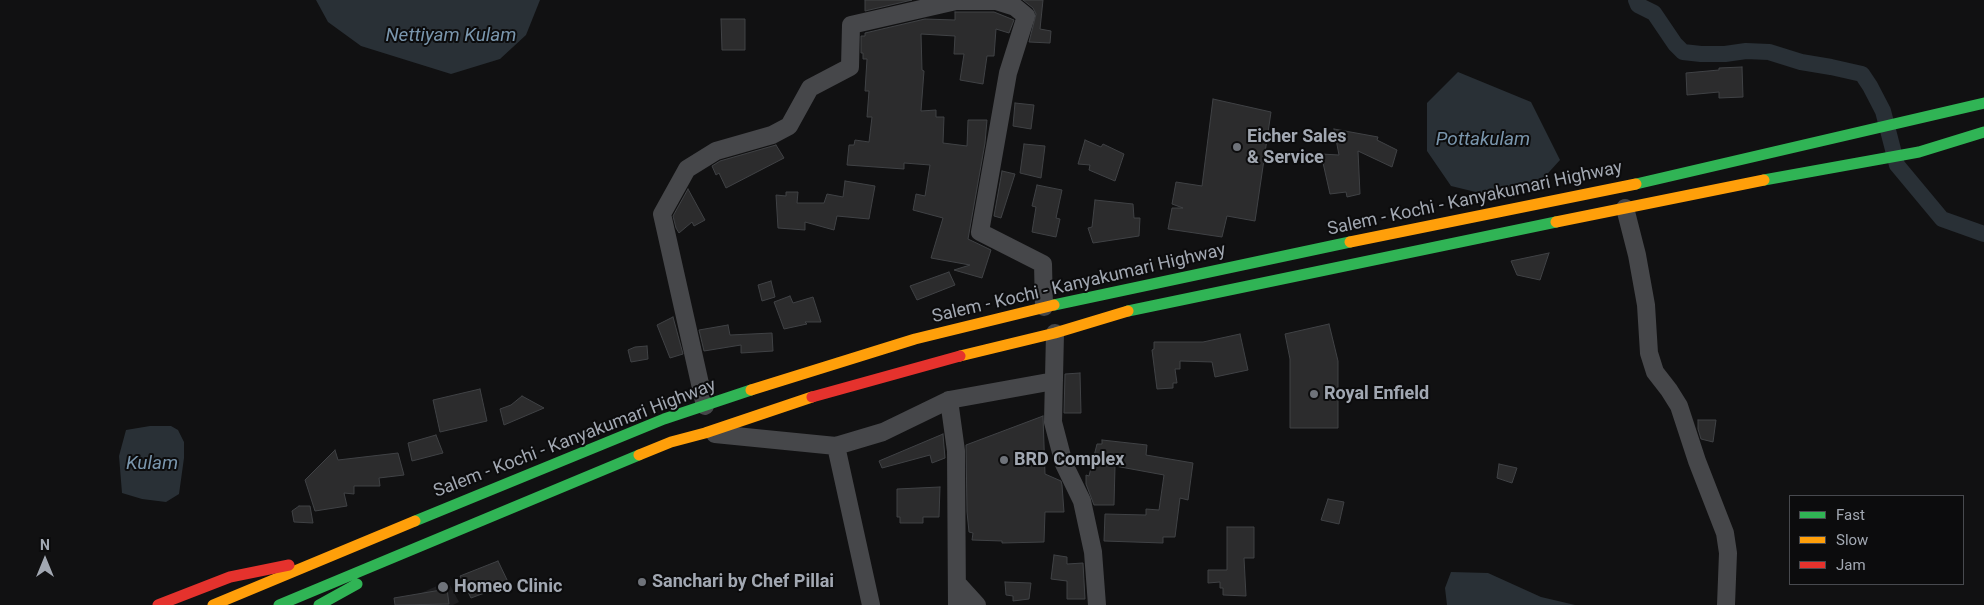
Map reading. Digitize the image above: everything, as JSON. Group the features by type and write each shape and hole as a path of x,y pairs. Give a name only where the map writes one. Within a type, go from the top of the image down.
{"main road":[{"name":"Salem - Kochi - Kanyakumari Highway","path":"279,605 408,552 667,431 705,406 805,372 906,342 1085,297 1652,180 1984,103"},
{"name":"Salem - Kochi - Kanyakumari Highway","path":"213,605 326,557 667,431 705,433 835,389 938,361 1056,333 1119,314 1732,186 1919,152 1984,132"},
{"path":"319,605 408,552"},
{"path":"158,605 230,577 326,557"}],"street":[{"path":"705,406 662,214 687,169 716,151 772,136 789,126 810,88 850,67 851,24 956,1 996,1 1015,7 1026,16 1008,73 980,232 1043,264 1044,307"},
{"path":"1625,208 1637,254 1646,305 1649,353 1655,372 1670,390 1679,406 1697,461 1725,533 1728,553 1726,605"},
{"path":"1056,333 1053,422 1064,464 1082,501 1093,552 1097,605"},
{"path":"705,433 836,446 883,432 949,400 1054,381"},
{"path":"949,400 956,451 957,605"},
{"path":"836,446 872,605"},
{"path":"957,583 977,605"}],"shaded area":[{"name":"Homeo Clinic","path":"448,581 459,602 453,605 424,605 419,594"}],"water":[{"name":"Nettiyam Kulam","path":"316,0 540,0 526,35 500,59 451,74 361,46 328,22"},
{"name":"Pottakulam","path":"1458,72 1531,102 1560,160 1540,182 1488,195 1451,186 1427,151 1427,103"},
{"name":"Kulam","path":"150,426 171,426 178,430 184,442 184,458 179,494 166,502 142,499 122,493 119,456 126,430"},
{"path":"1451,572 1488,573 1541,597 1575,605 1447,605 1445,588"}],"building":[{"path":"865,0 912,0 865,11"},
{"path":"1023,0 1043,0 1040,29 1051,31 1050,43 1029,42 1036,14 1033,8"},
{"path":"955,12 994,12 1014,20 1009,33 996,29 994,56 987,56 983,84 960,80 964,54 954,54 955,36 921,34 922,70 924,71 921,111 936,110 936,117 944,117 943,143 967,146 968,120 987,120 985,143 968,239 991,250 982,278 954,270 970,265 931,258 943,218 913,210 916,194 925,196 930,165 904,163 904,169 847,165 849,145 854,145 855,140 869,142 872,117 867,117 869,91 865,91 867,59 863,59 863,53 861,53 861,36 865,36 865,33 925,19 955,20"},
{"path":"721,19 745,19 745,50 722,50"},
{"path":"1742,67 1743,97 1719,98 1719,92 1687,95 1686,73"},
{"name":"Eicher Sales & Service","path":"1213,99 1271,112 1255,221 1227,216 1222,237 1168,229 1172,208 1183,208 1172,204 1176,182 1202,186"},
{"path":"1015,103 1034,105 1031,129 1013,126"},
{"path":"1334,129 1378,137 1377,140 1397,150 1392,167 1358,151 1360,194 1347,197 1346,192 1330,194 1321,154 1339,155"},
{"path":"1085,140 1101,147 1103,144 1124,154 1115,181 1089,170 1090,165 1078,164"},
{"path":"1024,144 1045,146 1041,178 1020,173"},
{"path":"776,145 784,158 726,188 719,173 716,175 712,166 720,161"},
{"path":"1002,171 1015,174 1001,218 994,216"},
{"path":"845,181 875,186 869,219 837,216 834,230 805,222 805,230 778,228 776,195 786,196 786,192 798,192 797,203 824,203 827,194 843,197"},
{"path":"1037,185 1062,190 1056,218 1060,219 1056,237 1032,232 1036,207 1032,206"},
{"path":"688,189 705,220 694,226 692,222 679,233 673,216"},
{"path":"1095,200 1133,204 1134,218 1140,218 1139,236 1093,243 1088,228 1092,227"},
{"path":"1549,253 1540,280 1517,275 1511,261"},
{"path":"949,272 955,285 917,300 910,286"},
{"path":"771,281 775,297 762,301 758,285"},
{"path":"790,296 793,303 813,297 821,322 805,322 807,324 784,329 774,302"},
{"path":"673,317 683,354 670,358 657,325"},
{"name":"Royal Enfield","path":"1329,324 1338,361 1338,428 1290,428 1290,359 1285,334"},
{"path":"728,325 730,335 772,333 773,351 741,353 741,345 704,351 699,330"},
{"path":"1240,334 1248,370 1215,377 1212,362 1180,361 1180,369 1175,369 1177,383 1173,383 1173,388 1157,389 1152,350 1154,349 1154,342 1203,342"},
{"path":"647,346 648,359 631,362 628,350"},
{"path":"1080,373 1081,413 1064,413 1065,374"},
{"path":"480,389 487,421 440,432 433,400"},
{"path":"522,396 544,408 504,425 500,409 511,405"},
{"name":"BRD Complex","path":"1043,416 1045,474 1061,481 1064,512 1045,512 1044,542 1002,543 1002,541 972,540 973,533 969,532 967,512 966,445"},
{"path":"1698,420 1716,420 1713,442 1701,439"},
{"path":"943,434 945,458 932,463 930,455 882,468 879,461"},
{"path":"436,435 443,453 412,461 408,443"},
{"path":"1102,440 1147,445 1146,455 1193,463 1188,500 1180,498 1175,537 1163,537 1163,543 1104,541 1105,514 1146,515 1146,509 1159,510 1164,475 1115,466 1114,505 1094,505 1086,484 1086,475 1089,476 1097,444 1102,444"},
{"path":"335,450 338,460 398,453 404,475 379,478 380,486 354,486 354,494 344,493 347,506 315,511 305,480"},
{"path":"1499,464 1517,468 1512,483 1497,478"},
{"path":"940,487 939,517 923,517 923,523 900,523 900,517 897,517 897,489"},
{"path":"1328,499 1344,502 1339,524 1321,520"},
{"path":"299,506 310,506 313,523 294,522 292,511"},
{"path":"1227,527 1254,527 1254,558 1244,558 1246,596 1223,595 1223,588 1220,588 1220,582 1208,583 1208,570 1227,570"},
{"path":"1054,555 1067,557 1067,564 1083,563 1085,599 1067,599 1067,581 1051,579"},
{"path":"498,561 509,584 471,598 460,576"},
{"path":"1005,582 1031,583 1029,599 1013,601 1013,596 1006,595"},
{"path":"447,589 449,604 395,605 394,598"}],"waterway":[{"path":"1636,0 1638,5 1654,13 1675,44 1683,52 1701,54 1725,54 1746,51 1769,52 1801,62 1862,74 1883,111 1897,165 1942,219 1984,234"}],"traffic: fast":[{"path":"1636,184 1984,103"},
{"path":"1764,180 1919,152 1984,132"},
{"path":"1128,311 1556,222"},
{"path":"1054,305 1350,242"},
{"path":"415,521 664,419 751,390"},
{"path":"279,605 639,455"},
{"path":"319,605 357,584"}],"traffic: slow":[{"path":"1556,222 1764,180"},
{"path":"1350,242 1636,184"},
{"path":"751,390 915,339 1054,305"},
{"path":"960,356 1055,333 1128,311"},
{"path":"639,455 671,442 705,433 812,397"},
{"path":"213,605 415,521"}],"traffic: jam":[{"path":"812,397 960,356"},
{"path":"158,605 230,577 289,565"}],"place":[{"name":"Eicher Sales & Service","path":"1237,147"},
{"name":"Royal Enfield","path":"1314,394"},
{"name":"BRD Complex","path":"1004,460"},
{"name":"Sanchari by Chef Pillai","path":"642,582"},
{"name":"Homeo Clinic","path":"443,587"}]}
